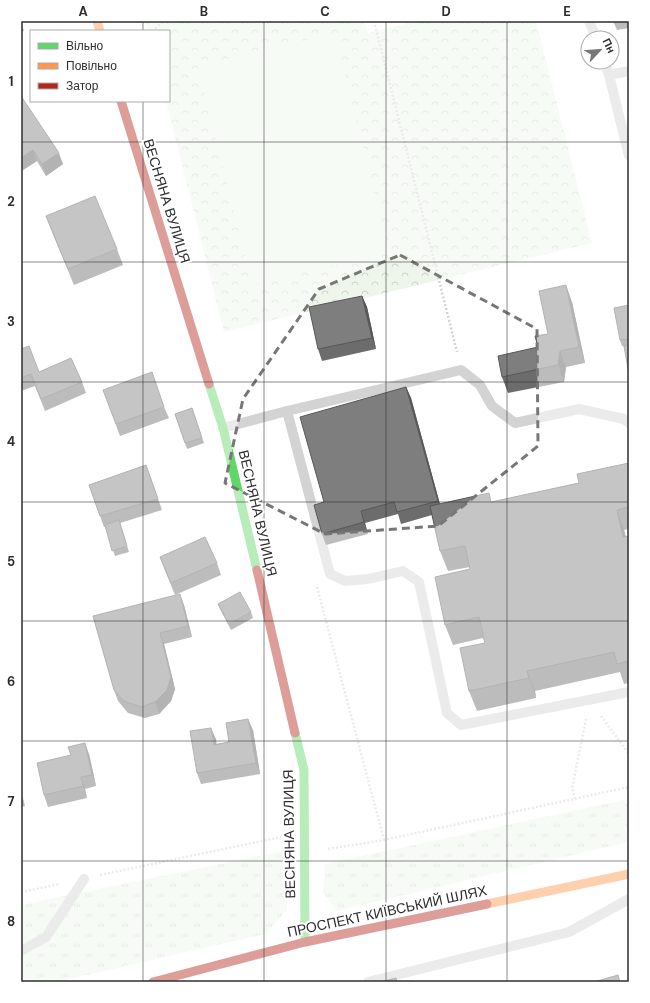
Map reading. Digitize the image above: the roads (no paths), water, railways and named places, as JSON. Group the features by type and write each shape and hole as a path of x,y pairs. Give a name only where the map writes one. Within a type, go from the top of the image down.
{"street":[{"name":"ВЕСНЯНА ВУЛИЦЯ","path":"120,102 223,428 304,770 305,942"},
{"name":"ПРОСПЕКТ КИЇВСЬКИЙ ШЛЯХ","path":"153,982 305,942 629,874"}],"lane":[{"path":"607,70 629,156"},
{"path":"609,75 629,71"},
{"path":"223,428 287,411 461,370 480,385 492,406 516,423 579,408 624,419 629,423"},
{"path":"287,411 330,574 345,581 368,579 403,571 419,582 447,713 461,725 629,692"},
{"path":"21,951 46,937 84,878"},
{"path":"368,982 569,932 629,899"}]}
